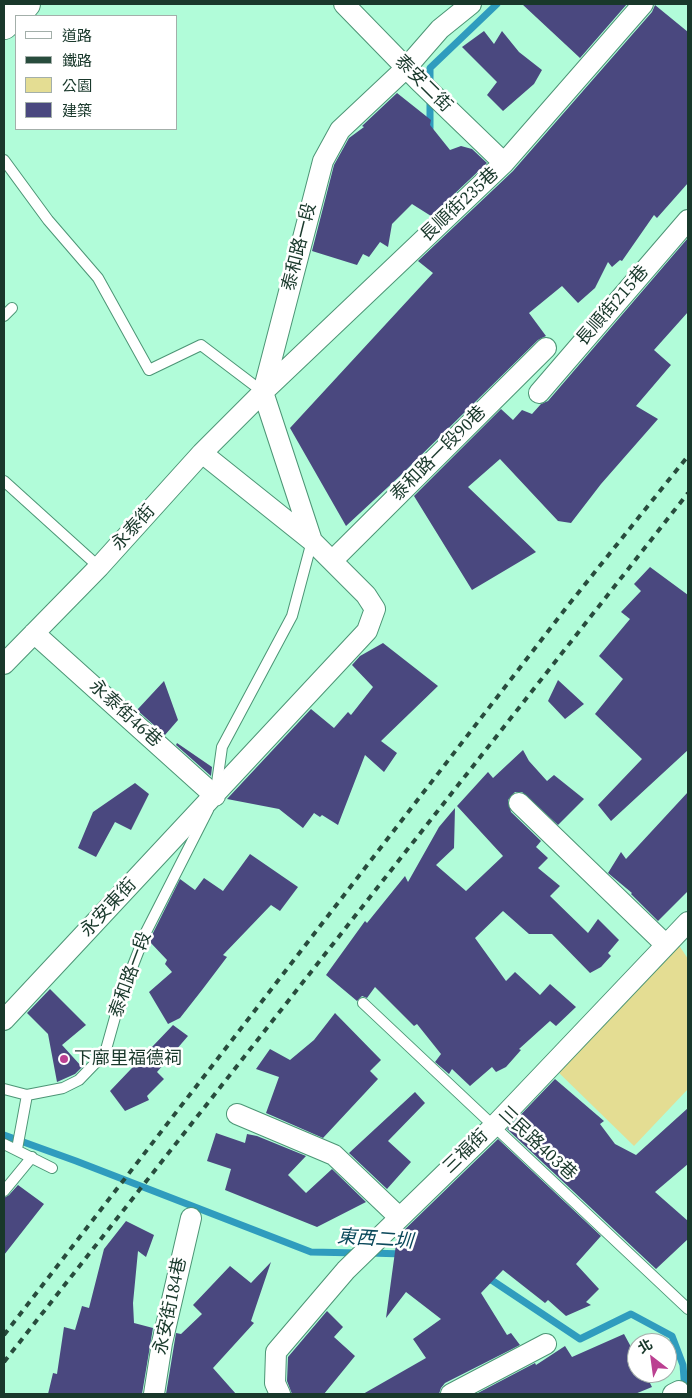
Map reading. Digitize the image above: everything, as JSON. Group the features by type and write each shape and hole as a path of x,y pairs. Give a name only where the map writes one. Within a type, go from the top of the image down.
{"street":[{"path":"4,25 26,4"},
{"name":"泰安二街","path":"344,4 434,96 504,163"},
{"name":"泰和路一段","path":"312,541 263,392 322,161 340,130 412,74 440,30 471,4"},
{"name":"長順街235巷","path":"263,392 504,163 643,4"},
{"name":"長順街215巷","path":"538,393 688,220"},
{"name":"泰和路一段90巷","path":"332,561 546,348"},
{"name":"永泰街","path":"4,664 99,568 202,453 263,392"},
{"name":"泰和路一段","path":"202,453 312,541 366,596 375,609 367,631 215,796"},
{"name":"永泰街46巷","path":"34,633 215,796"},
{"name":"永安東街","path":"4,1020 215,796"},
{"path":"519,803 666,944"},
{"name":"三福街","path":"280,1394 275,1383 276,1352 346,1270 494,1126 688,922"},
{"path":"237,1114 334,1155 399,1217"},
{"name":"永安街184巷","path":"154,1394 162,1343 190,1218"},
{"path":"451,1394 546,1344"}],"lane":[{"path":"4,160 48,220 98,278 149,370 201,345 263,392"},
{"path":"4,316 12,308"},
{"path":"4,481 99,568"},
{"name":"泰和路一段","path":"4,1089 27,1095 63,1088 79,1080 105,1053 121,996 146,932 179,871 215,796 222,747 292,616 312,541"},
{"name":"三民路403巷","path":"363,1003 688,1309"},
{"path":"17,1149 27,1095"},
{"path":"4,1144 52,1168"},
{"path":"4,1191 32,1157"}],"green space":[{"path":"677,942 688,959 688,1089 634,1146 556,1070"}],"building":[{"path":"522,4 627,4 580,58"},
{"path":"655,5 688,32 688,183 657,218 654,215 622,261 620,260 612,267 608,262 595,288 578,303 562,286 529,313 546,336 538,340 401,475 346,526 290,428 433,273 418,261 513,171 652,12"},
{"path":"484,31 494,44 502,31 519,52 542,70 534,84 503,111 487,95 497,82 462,47"},
{"path":"397,93 431,120 430,125 450,150 461,146 472,149 487,163 431,216 412,204 392,224 388,247 380,242 369,257 363,254 357,265 312,251 334,165 349,138 364,127 362,126"},
{"path":"688,238 688,312 654,350 671,365 636,406 658,419 601,484 571,523 558,521 500,459 468,487 536,552 472,590 414,496 501,409 513,420 522,410 532,414 541,404 548,401"},
{"path":"650,567 688,595 688,750 611,821 598,805 642,759 595,714 623,679 599,656 630,619 621,612 641,591 634,584"},
{"path":"383,643 438,686 381,741 397,753 384,772 365,755 338,825 322,815 320,817 314,813 303,828 279,809 227,799 311,709 334,728 348,712 351,715 373,687 352,665 360,656"},
{"path":"558,680 584,704 565,719 548,701"},
{"path":"164,681 178,720 165,735 137,710"},
{"path":"177,743 212,767 211,776 176,745"},
{"path":"523,750 529,761 547,781 554,775 584,799 558,825 522,792 515,792 508,800 511,812 541,841 536,847 548,858 538,868 560,886 550,896 588,933 598,919 619,940 608,953 611,956 601,967 590,973 552,934 529,934 503,911 475,938 506,981 515,972 540,995 550,984 576,1007 556,1026 550,1021 519,1049 521,1050 506,1067 496,1072 492,1067 470,1086 452,1069 449,1074 435,1062 441,1054 417,1024 414,1026 375,987 367,998 362,996 357,1001 326,975 365,921 367,923 405,876 408,882 439,827 455,808 454,848 436,865 466,891 503,856 457,806 488,772 493,778"},
{"path":"135,783 149,794 131,830 115,822 96,857 78,848 93,812"},
{"path":"688,792 688,891 658,921 632,893 608,873 621,852 626,859"},
{"path":"250,854 298,887 280,911 271,905 223,955 227,957 180,1018 168,1024 149,992 172,972 165,964 167,960 150,942 152,935 180,879 195,890 204,878 223,891"},
{"path":"50,989 86,1025 62,1045 82,1067 75,1074 57,1082 48,1034 27,1013"},
{"path":"335,1013 381,1060 370,1071 378,1079 323,1138 266,1113 279,1077 256,1069 270,1049 290,1060 314,1040"},
{"path":"173,1025 188,1036 157,1072 164,1079 147,1096 149,1100 125,1111 110,1091"},
{"path":"555,1079 604,1121 600,1124 615,1144 636,1155 688,1108 688,1164 655,1192 688,1221 688,1239 656,1269 507,1129"},
{"path":"415,1092 425,1103 388,1141 411,1162 387,1189 349,1153"},
{"path":"216,1133 245,1143 247,1134 257,1136 306,1156 288,1175 306,1193 332,1169 366,1202 317,1227 225,1190 231,1169 207,1161"},
{"path":"498,1139 601,1236 576,1264 599,1289 586,1302 591,1305 566,1316 548,1300 545,1303 503,1270 481,1293 507,1335 511,1333 520,1345 445,1383 439,1394 363,1394 426,1358 413,1339 441,1319 406,1292 386,1318 397,1237"},
{"path":"18,1185 44,1204 4,1255 4,1198"},
{"path":"126,1221 154,1235 146,1257 138,1251 133,1303 134,1323 153,1328 142,1394 48,1394 53,1373 57,1374 64,1327 75,1330 82,1306 89,1308 104,1249"},
{"path":"271,1262 251,1321 254,1323 213,1368 236,1394 166,1394 176,1333 181,1334 202,1314 193,1305 230,1266 251,1283"},
{"path":"327,1311 343,1327 334,1337 355,1356 324,1394 292,1394 287,1381 288,1357"},
{"path":"624,1334 627,1340 627,1383 650,1383 652,1387 635,1394 476,1394 535,1363 536,1365 565,1346 572,1357"}],"waterway":[{"path":"430,85 430,68 497,4"},
{"path":"430,98 430,128"},
{"name":"東西二圳","path":"4,1135 311,1252 359,1253"},
{"name":"東西二圳","path":"369,1253 404,1254"},
{"name":"東西二圳","path":"486,1278 580,1339 631,1314 672,1336 683,1365 685,1391"}],"railway":[{"path":"4,1335 566,608 688,456"},
{"path":"4,1362 688,493"}],"place":[{"name":"下廍里福德祠","path":"64,1059"}]}
